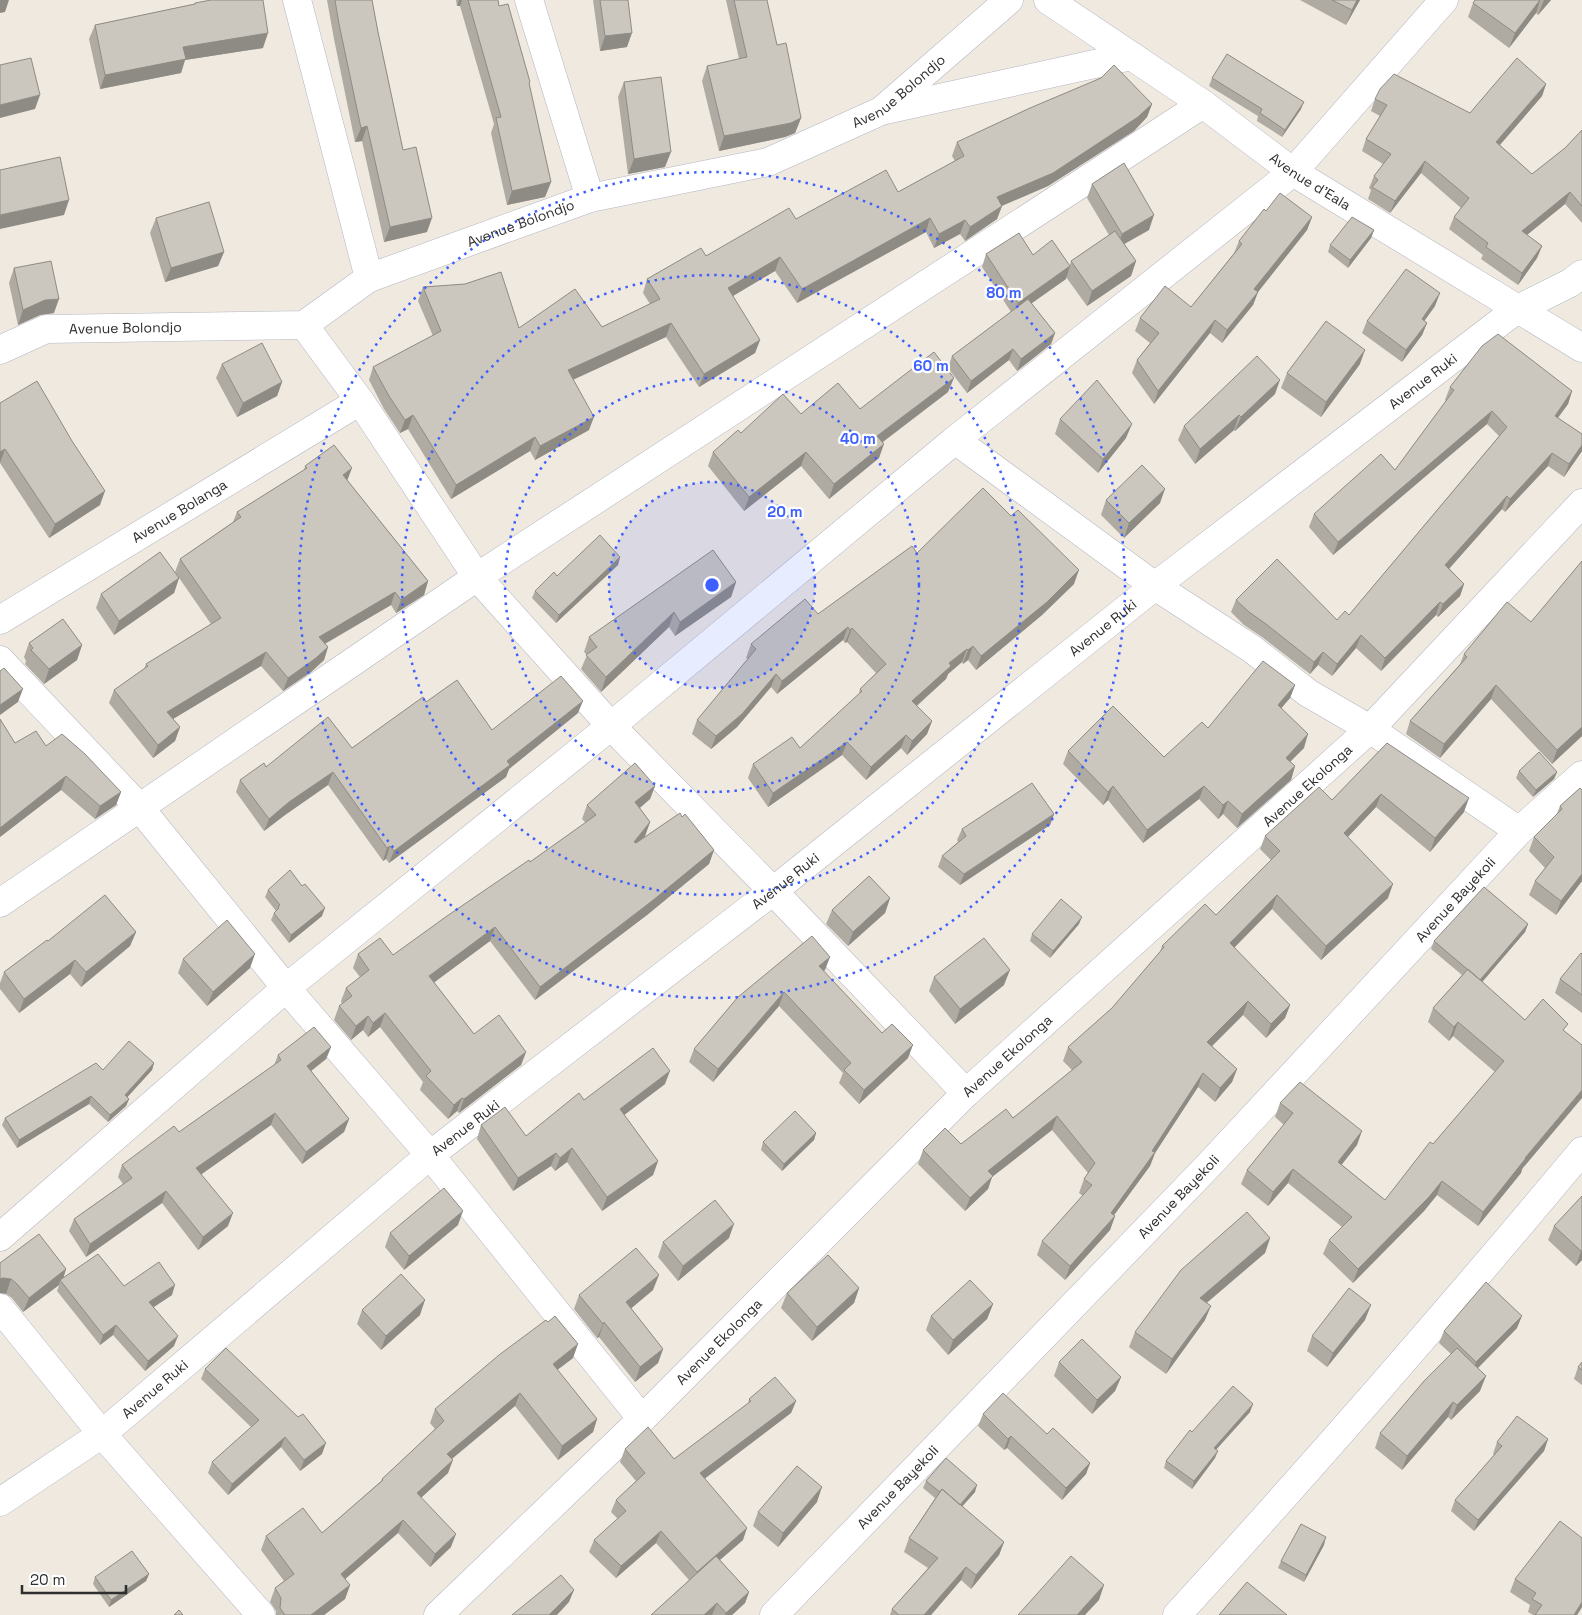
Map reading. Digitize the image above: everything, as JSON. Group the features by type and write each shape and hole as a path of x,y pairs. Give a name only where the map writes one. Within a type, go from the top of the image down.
{"street":[{"path":"297,0 369,278"},
{"path":"529,0 590,198"},
{"name":"Avenue Bolondjo","path":"0,350 46,329 304,325 369,278 590,198 768,162 881,111 1010,0"},
{"name":"Avenue d'Eala","path":"1048,0 1203,104 1293,172 1516,310 1582,348"},
{"path":"0,1237 286,988 611,726 955,440 1293,172 1444,0"},
{"path":"881,111 1131,56"},
{"path":"0,903 477,577 1203,104"},
{"name":"Avenue Ruki","path":"0,1502 102,1434 430,1155 773,890 1155,586 1516,310 1570,283 1582,274"},
{"path":"304,325 360,401 477,577 611,726 773,890 966,1093"},
{"name":"Avenue Bolanga","path":"0,620 360,401"},
{"path":"955,440 1155,586 1252,649 1308,693 1370,729 1519,831"},
{"name":"Avenue Ekolonga","path":"438,1615 642,1419 966,1093 1370,729 1582,504"},
{"path":"0,660 139,807 286,988 430,1155 642,1419"},
{"name":"Avenue Bayekoli","path":"774,1615 1208,1166 1519,831 1582,775"},
{"path":"1177,1615 1249,1536 1489,1262 1582,1151"},
{"path":"0,1308 102,1434 261,1615"}],"building":[{"path":"211,0 263,0 268,33 183,47 186,59 105,75 95,25"},
{"path":"335,0 372,0 403,150 416,147 432,218 390,227 367,126 361,128"},
{"path":"468,0 498,0 499,6 508,4 530,82 551,182 512,191 496,118 501,117"},
{"path":"600,0 628,0 632,33 605,36"},
{"path":"734,0 767,0 777,45 786,43 801,118 791,123 724,136 707,66 747,57"},
{"path":"1332,0 1357,0 1352,10"},
{"path":"1475,0 1540,0 1515,33 1473,3"},
{"path":"1227,54 1304,102 1285,130 1260,113 1262,109 1212,78"},
{"path":"31,58 40,95 0,105 0,65"},
{"path":"1517,58 1546,84 1496,142 1532,174 1565,148 1582,130 1582,206 1570,192 1522,231 1542,246 1522,273 1486,247 1488,243 1454,217 1469,198 1425,161 1395,201 1372,187 1378,180 1374,176 1391,154 1366,139 1387,105 1375,99 1380,89 1394,74 1470,113"},
{"path":"1114,65 1152,104 1138,117 1053,173 997,197 1002,206 970,227 965,220 939,234 930,218 802,289 780,257 728,288 760,340 704,374 671,323 568,370 594,417 540,446 535,437 456,485 413,415 405,420 373,367 441,331 423,287 465,284 501,272 519,328 575,289 602,327 660,299 647,279 701,248 706,256 789,208 796,219 886,170 898,192 964,156 957,142 1101,78"},
{"path":"661,77 671,152 634,159 624,82"},
{"path":"60,157 69,200 0,215 0,170"},
{"path":"1124,163 1154,215 1122,234 1092,184"},
{"path":"1280,193 1312,217 1254,289 1258,292 1227,330 1215,320 1158,391 1137,360 1159,333 1140,318 1165,286 1191,307 1242,244 1239,241 1264,209 1266,211"},
{"path":"209,202 224,252 171,268 156,218"},
{"path":"1352,217 1374,230 1350,260 1330,245"},
{"path":"1115,231 1136,261 1092,291 1071,261"},
{"path":"1019,233 1033,255 1052,240 1070,266 1018,303 986,254"},
{"path":"51,261 59,299 45,300 23,310 14,268"},
{"path":"1406,269 1440,293 1422,319 1427,323 1406,350 1367,321"},
{"path":"1028,299 1055,333 1021,359 1013,349 971,381 952,356"},
{"path":"1326,321 1365,350 1326,402 1287,373"},
{"path":"1498,334 1572,391 1555,416 1582,434 1582,445 1569,464 1552,453 1510,499 1507,496 1445,565 1464,584 1443,604 1440,602 1385,658 1361,635 1337,664 1323,652 1314,662 1236,600 1277,559 1337,620 1345,611 1349,615 1507,427 1492,411 1338,542 1314,514 1381,454 1395,470 1454,390 1450,387 1482,346"},
{"path":"262,343 282,382 243,403 222,364"},
{"path":"934,352 954,378 877,436 884,444 834,484 806,452 749,497 713,452 738,430 741,433 783,394 801,414 838,383 860,409"},
{"path":"1257,356 1280,380 1241,417 1239,415 1200,449 1184,426"},
{"path":"1097,380 1132,424 1103,459 1060,419"},
{"path":"37,381 72,441 105,491 55,524 5,449 0,452 0,403"},
{"path":"334,445 352,468 343,475 428,581 401,600 395,592 319,637 328,647 288,678 266,652 167,712 180,727 158,745 114,690 148,666 146,664 221,618 180,559 241,517 237,512 307,468 305,466"},
{"path":"1142,465 1165,489 1129,523 1106,500"},
{"path":"983,488 1011,516 1018,510 1079,570 1047,602 981,656 973,646 949,663 951,666 912,701 932,721 912,741 906,735 871,767 847,742 773,793 753,764 792,737 800,748 862,691 860,689 886,664 852,628 850,630 848,627 782,681 776,674 742,714 716,736 697,720 756,649 751,644 805,599 818,614 912,546 917,553"},
{"path":"600,535 620,557 559,615 535,591 554,572 557,576"},
{"path":"713,550 736,582 680,622 674,612 606,677 586,655 597,647 589,637"},
{"path":"160,552 179,578 119,621 101,594"},
{"path":"1582,561 1582,727 1557,750 1496,685 1444,744 1410,721 1467,657 1464,654 1507,602 1531,622"},
{"path":"63,619 82,645 49,669 31,650 33,648 29,643"},
{"path":"1263,661 1295,685 1278,705 1308,734 1286,758 1295,766 1242,814 1228,801 1223,805 1204,786 1147,830 1113,786 1108,792 1068,751 1113,706 1164,757 1202,722 1208,728"},
{"path":"4,668 23,689 0,705 0,671"},
{"path":"561,676 583,701 507,761 510,765 394,851 390,846 387,848 333,772 289,802 269,819 240,780 264,763 266,767 328,717 352,748 423,697 426,702 457,680 492,730"},
{"path":"0,719 15,743 36,731 46,746 62,734 85,754 121,792 100,806 66,776 0,828"},
{"path":"1387,743 1469,798 1435,838 1381,794 1344,833 1393,884 1326,946 1277,895 1230,943 1290,1005 1271,1024 1248,1001 1207,1042 1237,1069 1220,1088 1203,1073 1152,1151 1155,1152 1111,1213 1115,1216 1070,1266 1042,1241 1092,1185 1084,1179 1095,1163 1057,1116 988,1171 993,1176 970,1198 923,1150 945,1128 961,1144 1006,1109 1013,1118 1082,1062 1068,1047 1112,1008 1164,947 1162,946 1205,904 1216,915 1280,851 1265,836 1319,787 1332,800"},
{"path":"1539,752 1557,772 1536,790 1519,771"},
{"path":"635,763 655,786 635,802 650,822 634,842 636,843 680,813 682,817 685,814 714,850 652,901 540,987 495,927 429,976 474,1034 499,1015 526,1052 454,1105 426,1076 431,1071 385,1013 373,1023 368,1016 356,1026 339,1006 352,996 346,988 369,970 358,954 380,938 393,955 529,860 530,862 596,815 587,805"},
{"path":"1032,783 1054,814 964,874 942,856 966,836 962,829"},
{"path":"1580,788 1582,790 1582,874 1561,901 1535,881 1554,857 1534,837 1562,809 1560,806"},
{"path":"290,870 302,886 305,884 325,908 291,935 274,913 280,905 268,890"},
{"path":"869,876 890,898 853,932 832,910"},
{"path":"1484,887 1528,924 1480,980 1434,941"},
{"path":"105,895 136,932 86,972 75,960 24,999 4,972 48,941"},
{"path":"1061,899 1082,917 1053,951 1032,934"},
{"path":"227,920 255,954 213,992 183,959"},
{"path":"812,936 830,957 819,966 882,1033 892,1024 913,1045 864,1090 844,1070 851,1063 784,992 718,1069 694,1049 738,997"},
{"path":"984,938 1010,970 960,1009 934,977"},
{"path":"1582,954 1582,995 1560,979"},
{"path":"1468,969 1525,1020 1543,999 1568,1024 1563,1030 1582,1045 1582,1090 1483,1212 1442,1181 1429,1197 1358,1269 1329,1240 1352,1217 1293,1169 1273,1192 1247,1170 1293,1113 1280,1103 1300,1082 1362,1131 1338,1162 1385,1200 1430,1142 1433,1144 1504,1061 1458,1022 1454,1027 1433,1008"},
{"path":"314,1027 331,1047 307,1066 349,1119 306,1152 275,1113 196,1168 233,1213 203,1237 166,1191 90,1244 74,1219 132,1178 122,1165 174,1126 179,1132 281,1060 278,1055"},
{"path":"129,1041 154,1063 125,1095 129,1099 110,1115 91,1096 19,1140 5,1118 96,1063 103,1070"},
{"path":"653,1048 670,1071 620,1109 658,1161 607,1197 572,1148 560,1158 556,1153 518,1178 481,1125 505,1107 526,1136 579,1093 584,1100"},
{"path":"795,1111 816,1133 784,1164 763,1142"},
{"path":"444,1188 463,1211 409,1256 390,1233"},
{"path":"1582,1196 1582,1251 1581,1251 1554,1226"},
{"path":"715,1200 734,1224 683,1266 663,1242"},
{"path":"1247,1212 1270,1238 1200,1298 1211,1306 1172,1359 1135,1332 1181,1270"},
{"path":"39,1234 66,1269 29,1298 11,1279 0,1279 0,1263"},
{"path":"636,1248 659,1275 626,1302 663,1349 640,1367 604,1322 603,1324 579,1295"},
{"path":"98,1254 124,1286 159,1262 175,1285 149,1302 178,1336 148,1361 116,1325 103,1335 60,1280"},
{"path":"828,1255 859,1288 817,1327 787,1293"},
{"path":"401,1274 425,1300 386,1336 362,1310"},
{"path":"970,1280 993,1304 953,1340 931,1316"},
{"path":"1486,1282 1522,1316 1476,1362 1444,1331"},
{"path":"1349,1288 1371,1305 1333,1353 1312,1336"},
{"path":"555,1316 578,1344 553,1364 597,1419 562,1446 520,1393 447,1454 453,1460 417,1493 456,1534 435,1554 403,1520 341,1574 350,1585 311,1615 285,1615 280,1608 281,1598 275,1588 294,1574 266,1536 303,1508 322,1533 383,1480 444,1421 435,1409 499,1355 546,1320 548,1322"},
{"path":"1082,1339 1121,1377 1097,1400 1059,1362"},
{"path":"226,1348 298,1417 303,1414 326,1443 304,1460 285,1437 232,1484 212,1462 259,1420 205,1369"},
{"path":"1457,1348 1486,1376 1457,1405 1453,1402 1407,1456 1380,1433 1424,1381"},
{"path":"1582,1362 1582,1370 1578,1367"},
{"path":"775,1377 796,1401 700,1473 747,1528 697,1572 661,1531 621,1566 594,1540 626,1511 616,1500 645,1473 625,1449 648,1427 674,1459 751,1401 749,1399"},
{"path":"1233,1386 1253,1404 1214,1448 1218,1451 1194,1481 1166,1461 1190,1430 1192,1432"},
{"path":"1003,1393 1047,1434 1053,1428 1090,1463 1066,1488 1011,1436 1008,1439 983,1414"},
{"path":"1517,1416 1548,1439 1478,1520 1455,1500 1502,1446 1497,1442"},
{"path":"946,1458 977,1485 960,1505 942,1489 940,1492 926,1481"},
{"path":"797,1466 822,1487 783,1533 758,1512"},
{"path":"942,1489 1004,1542 976,1575 966,1567 924,1615 899,1615 892,1609 938,1558 909,1538"},
{"path":"1560,1521 1582,1538 1582,1602 1574,1615 1535,1615 1542,1605 1532,1599 1536,1593 1515,1579"},
{"path":"1301,1524 1326,1537 1306,1575 1281,1561"},
{"path":"132,1551 149,1574 111,1600 95,1577"},
{"path":"716,1556 749,1592 726,1613 717,1603 704,1615 651,1615"},
{"path":"1071,1556 1104,1585 1077,1615 1018,1615"},
{"path":"561,1575 574,1590 549,1615 512,1615"},
{"path":"1247,1582 1287,1615 1219,1615"},
{"path":"179,1610 183,1615 174,1615"}]}
